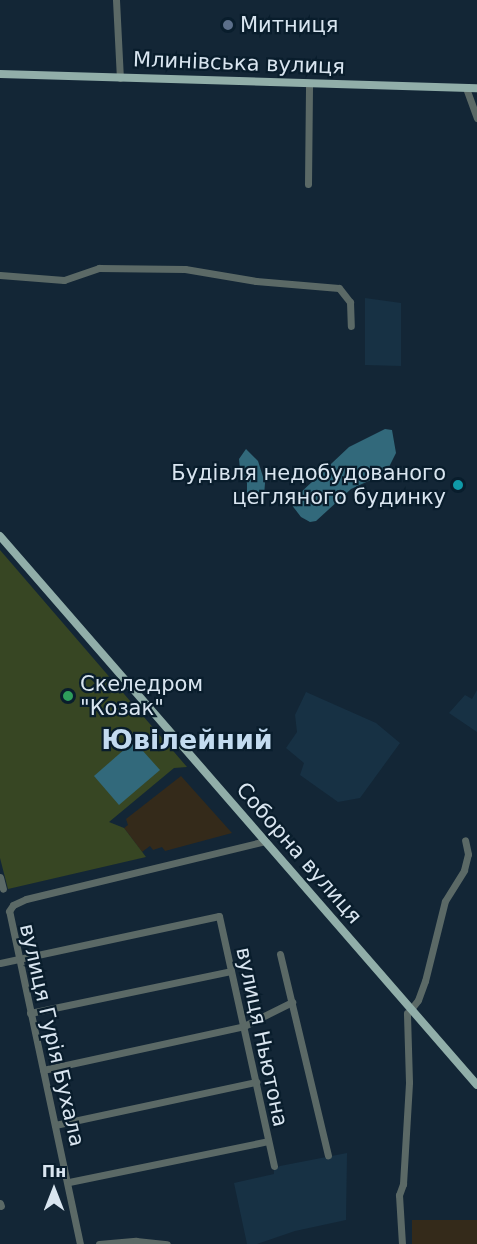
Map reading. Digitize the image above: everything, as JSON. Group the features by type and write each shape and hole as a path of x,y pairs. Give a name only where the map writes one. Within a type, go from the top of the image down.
{"main road":[{"name":"Млинівська вулиця","path":"0,74 477,88"},
{"name":"Соборна вулиця","path":"0,536 409,1011 477,1085"}],"street":[{"path":"116,0 120,78"},
{"path":"308,184 309,83"},
{"path":"465,88 477,118"},
{"path":"0,275 64,280 99,268 185,269 256,281 339,288 350,302 351,326"},
{"path":"402,1244 399,1195 402,1184 409,1082 409,1011 418,1000 425,981 445,901 464,870 468,854 465,840"},
{"name":"вулиця Гурія Бухала","path":"80,1244 69,1182 9,916 13,905 81,885 265,842"},
{"path":"0,877 3,889"},
{"name":"вулиця Ньютона","path":"18,959 219,916 274,1166"},
{"path":"280,954 328,1155"},
{"path":"0,963 18,959"},
{"path":"30,1013 231,971"},
{"path":"43,1070 244,1026 292,1002"},
{"path":"56,1125 256,1082"},
{"path":"69,1182 268,1141"},
{"path":"99,1244 136,1241 167,1244"}],"shaded area":[{"path":"365,298 401,303 401,366 365,365"},
{"path":"385,429 392,430 396,453 386,473 351,489 316,521 310,522 301,517 291,504 297,496 349,447"},
{"path":"246,449 258,461 265,483 264,496 256,500 247,495 247,483 240,469 239,459"},
{"path":"477,690 477,732 449,713 465,695 472,699"},
{"path":"306,692 376,723 400,743 360,798 338,802 300,775 304,763 286,748 297,732 295,715"},
{"path":"134,741 160,770 119,805 94,776"},
{"path":"181,776 232,833 165,851 162,847 153,850 150,846 142,852 124,828 128,825 126,819"},
{"path":"347,1153 346,1220 295,1231 257,1244 247,1244 234,1183 274,1174 274,1169 280,1166"},
{"path":"412,1220 477,1220 477,1244 412,1244"}],"green space":[{"path":"0,550 187,767 174,768 109,822 124,828 146,857 8,889 0,858"}],"place":[{"name":"Митниця","path":"228,25"},
{"name":"Будівля недобудованого цегляного будинку","path":"458,485"},
{"name":"Скеледром \"Козак\"","path":"68,696"}],"district":[{"name":"Ювілейний","path":"187,740"}]}
